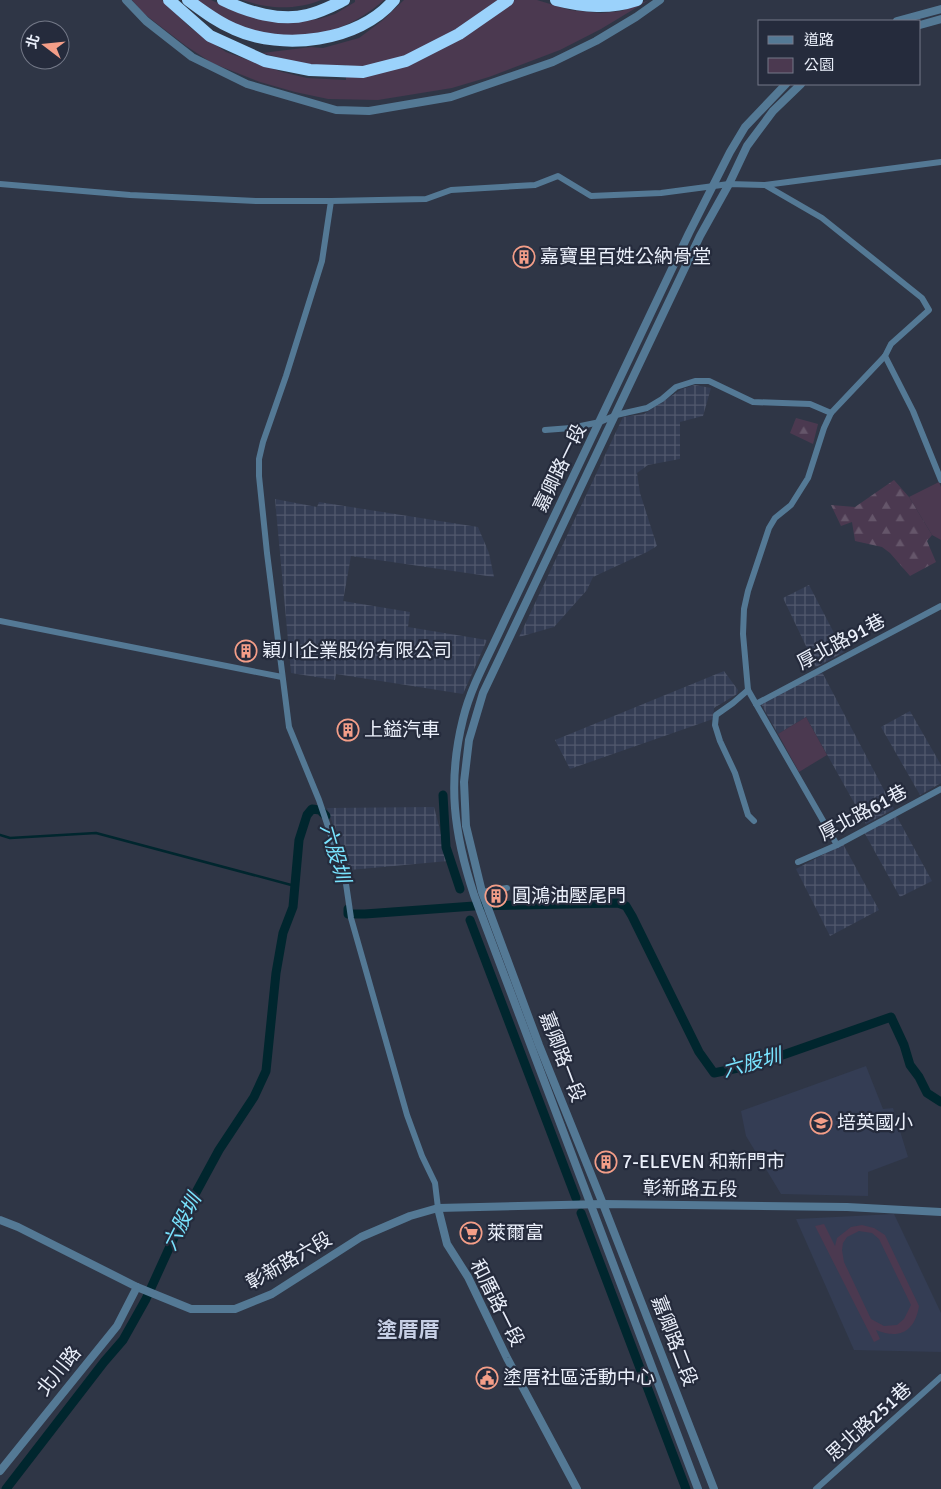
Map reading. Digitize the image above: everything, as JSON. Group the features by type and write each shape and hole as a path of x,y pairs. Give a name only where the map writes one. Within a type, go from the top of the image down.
{"highway":[{"path":"170,0 210,36 237,50 265,61 310,70 363,72 406,61 459,34 508,0"},
{"path":"188,0 234,30 269,40 291,41 332,37 370,20 394,0"},
{"path":"223,0 233,5 283,17 306,16 344,0"},
{"path":"556,0 574,5 597,7 622,5 637,0"}],"street":[{"path":"126,0 146,21 192,57 246,84 336,110 369,111 451,97 553,62 596,41 660,0"},
{"path":"901,20 941,9"},
{"path":"921,25 941,19"},
{"name":"嘉卿路一段","path":"591,1205 465,868 457,833 454,800 455,758 463,718 502,624 713,186 745,127 785,85"},
{"name":"嘉卿路一段","path":"603,1204 539,1045 482,892 466,826 464,782 469,740 476,712 496,663 700,236 729,184 747,146 761,125 800,85"},
{"path":"0,184 130,196 256,201 332,201 426,199 452,190 535,185 558,176 592,196 661,193 729,184 765,185 941,162"},
{"path":"765,185 822,218 922,298 929,310 891,344 885,356 831,413 824,428 808,478 792,505 775,518 769,528 744,609 743,634 748,690 836,845"},
{"path":"332,201 322,261 259,459 267,553 288,727 330,831 345,877 351,906 351,918 407,1115 422,1156 435,1183 438,1208"},
{"path":"885,356 913,411 941,480"},
{"path":"545,430 571,428 600,422 616,415 647,408 662,399 676,387 694,381 709,381 753,402 810,404 831,413"},
{"name":"厚北路91巷","path":"756,704 941,606"},
{"path":"0,621 282,677"},
{"path":"748,690 716,715 715,725 720,741 735,773 748,815 754,821"},
{"name":"厚北路61巷","path":"798,862 836,845 941,789"},
{"path":"482,892 507,888"},
{"name":"彰新路五段","path":"438,1208 603,1204 847,1207 941,1212"},
{"name":"嘉卿路二段","path":"603,1204 714,1489"},
{"name":"嘉卿路二段","path":"591,1205 698,1489"},
{"name":"彰新路六段","path":"137,1287 191,1309 235,1309 272,1294 361,1238 410,1216 438,1208"},
{"name":"和厝路一段","path":"438,1208 447,1244 468,1277 507,1358 577,1489"},
{"path":"0,1220 18,1227 137,1287"},
{"name":"北川路","path":"0,1471 117,1326 137,1287"},
{"name":"思北路251巷","path":"816,1489 941,1377"}],"shaded area":[{"path":"695,385 711,388 703,416 680,422 680,459 648,465 637,473 640,493 657,546 593,577 587,590 554,627 519,637 623,417 644,414 682,389"},
{"path":"275,499 317,507 319,502 478,527 489,553 494,577 351,556 343,601 410,612 408,627 487,640 463,694 336,674 335,680 291,673"},
{"path":"809,585 844,652 816,667 783,598"},
{"path":"724,671 738,690 737,694 714,708 713,719 570,769 555,740"},
{"path":"822,672 894,809 866,824 806,717 778,734 761,704"},
{"path":"910,711 941,765 941,783 920,795 881,727"},
{"path":"434,807 448,861 350,870 327,808"},
{"path":"896,815 932,881 900,897 864,832"},
{"path":"843,844 879,910 830,936 796,869"},
{"name":"培英國小","path":"866,1066 883,1109 893,1108 908,1157 868,1172 868,1196 781,1194 746,1136 741,1111"},
{"path":"894,1214 941,1313 941,1352 854,1350 796,1219"}],"green space":[{"path":"132,0 162,0 192,29 226,52 282,72 307,78 346,80 346,65 307,65 262,53 311,47 323,48 359,38 383,20 404,0 537,0 570,10 601,13 621,11 649,0 601,29 560,50 489,77 452,88 378,100 328,99 295,92 260,82 212,63 143,13"},
{"path":"195,0 211,0 244,15 288,23 319,19 335,14 355,2 355,0 384,0 358,19 330,31 315,34 284,35 241,28"},
{"path":"242,0 321,0 301,6 280,7 263,6"},
{"path":"796,418 818,424 813,444 790,433"},
{"path":"894,480 909,497 932,535 927,541 936,562 910,576 890,553 882,547 855,541 852,522 841,526 831,505 855,507"},
{"path":"939,482 941,487 941,540 932,535 909,497"},
{"path":"806,717 827,755 799,772 778,734"},
{"path":"824,1224 835,1246 837,1238 851,1227 862,1225 874,1228 885,1235 919,1306 914,1322 910,1327 905,1331 892,1334 876,1330 880,1339 874,1342 815,1226","holes":["859,1231 872,1233 879,1239 911,1305 904,1319 897,1325 884,1326 871,1319 844,1262 842,1250 843,1243 847,1237"]}],"waterway":[{"path":"443,795 446,847 460,889"},
{"name":"六股圳","path":"6,1489 123,1340 146,1299 187,1209 219,1150 254,1097 266,1071 276,973 283,933 293,907 299,840 307,815 312,809 320,810 326,816"},
{"path":"0,835 10,838 96,833 295,886"},
{"name":"六股圳","path":"348,909 348,914 365,914 474,906 618,903 626,906 632,916 699,1052 714,1073 757,1064 891,1017 904,1045 910,1065 927,1093 941,1102"},
{"path":"470,920 576,1198"},
{"path":"581,1213 686,1489"}],"place":[{"name":"嘉寶里百姓公納骨堂","path":"524,257"},
{"name":"穎川企業股份有限公司","path":"246,651"},
{"name":"上鎰汽車","path":"348,730"},
{"name":"圓鴻油壓尾門","path":"496,896"},
{"name":"培英國小","path":"821,1123"},
{"name":"7-ELEVEN 和新門市","path":"606,1162"},
{"name":"萊爾富","path":"471,1233"},
{"name":"塗厝社區活動中心","path":"487,1378"}],"district":[{"name":"塗厝厝","path":"408,1330"}]}
